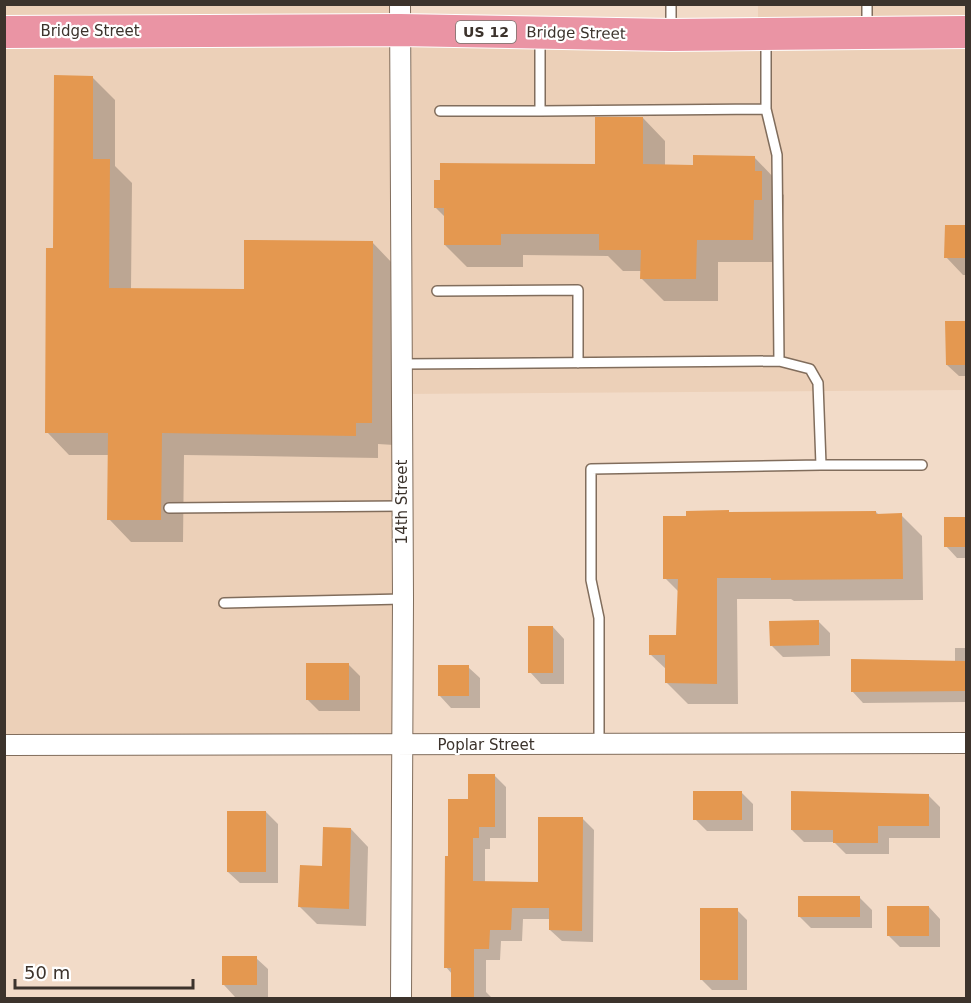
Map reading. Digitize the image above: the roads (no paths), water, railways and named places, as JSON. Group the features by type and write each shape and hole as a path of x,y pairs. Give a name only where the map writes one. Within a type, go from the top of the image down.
{"highway":[{"name":"Bridge Street","path":"4,32 400,17 540,33 766,34 867,19 966,32"}],"street":[{"name":"14th Street","path":"400,17 403,599 401,999"},
{"name":"Poplar Street","path":"4,745 401,746 966,743"}],"lane":[{"path":"670,35 671,4"},
{"path":"540,33 540,111"},
{"path":"766,34 766,109 777,155 779,361"},
{"path":"440,111 766,109"},
{"path":"437,291 578,290 578,363"},
{"path":"402,364 779,361 810,369 818,383 821,465"},
{"path":"599,745 599,618 591,580 591,470 922,465"},
{"path":"169,508 402,506"},
{"path":"224,603 403,599"}]}
